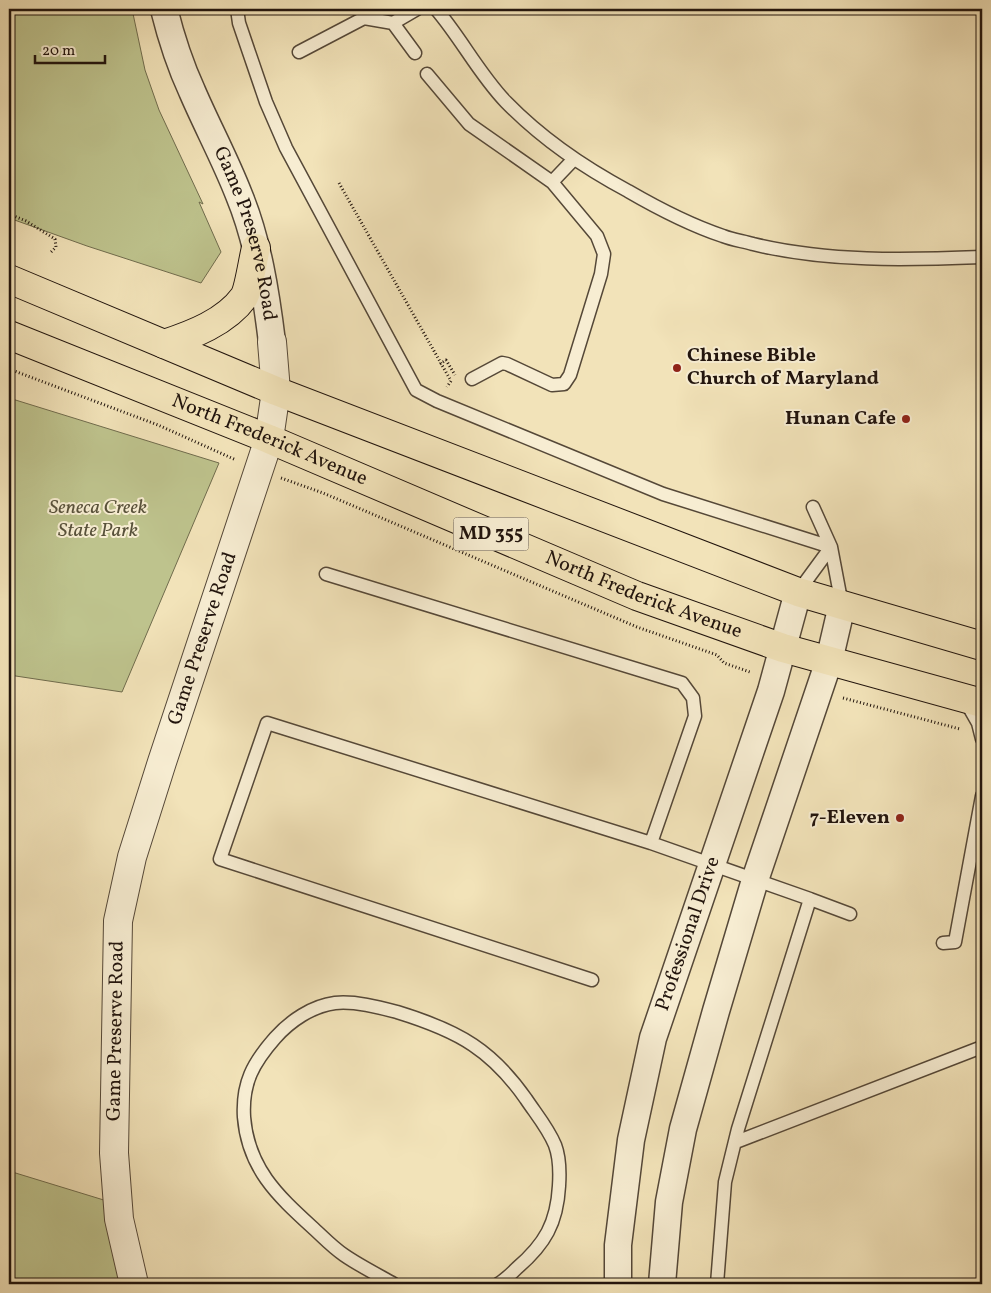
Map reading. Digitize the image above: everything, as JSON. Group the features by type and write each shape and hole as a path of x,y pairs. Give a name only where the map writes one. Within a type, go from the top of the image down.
{"main road":[{"path":"164,344 189,336 225,316 245,296 256,248"},
{"name":"MD 355","path":"9,279 276,391 798,592 982,646"},
{"name":"North Frederick Avenue","path":"9,335 269,439 636,596 782,648 973,701"}],"street":[{"name":"Game Preserve Road","path":"134,1284 119,1219 114,1153 118,921 132,857 269,439 276,391 267,301 256,248 240,196 191,90 171,36 164,9"},
{"name":"Professional Drive","path":"618,1284 618,1245 630,1140 653,1038 771,691 798,592"},
{"path":"662,1284 669,1202 683,1129 755,880 828,661 842,606"}],"lane":[{"path":"237,9 239,23 266,102 286,148 416,390 437,401 662,494 831,547"},
{"path":"299,52 364,18 393,23 417,9"},
{"path":"436,9 482,74 506,102 542,136 573,160 673,217 725,237 777,250 827,256 890,259 982,257"},
{"path":"393,23 415,53"},
{"path":"427,74 469,124 552,182 597,236 604,254 601,274 570,376 564,384 552,385 502,363 472,379"},
{"path":"552,182 573,160"},
{"path":"813,507 831,547 842,606"},
{"path":"798,592 831,547"},
{"path":"326,574 682,683 693,698 695,716 651,843"},
{"path":"973,701 982,739"},
{"path":"592,980 220,859 267,723 651,843 850,914"},
{"path":"943,944 955,942 982,796"},
{"path":"717,1284 725,1182 738,1129 810,899"},
{"path":"394,1284 343,1254 286,1203 263,1177 250,1150 245,1125 244,1105 246,1082 255,1065 267,1047 285,1027 312,1010 336,1003 357,1004 385,1009 412,1017 443,1029 474,1046 513,1082 544,1125 555,1145 561,1166 559,1198 553,1222 543,1243 528,1259 498,1284"},
{"path":"736,1142 982,1047"}],"path":[{"path":"339,183 440,364 446,360 456,377"},
{"path":"9,214 55,239 56,247 50,253"}],"green space":[{"path":"9,9 132,9 145,70 159,110 203,204 199,202 221,252 201,283 87,246 9,218"},
{"name":"Seneca Creek State Park","path":"9,398 219,463 122,692 9,675"},
{"path":"9,1171 107,1201 124,1284 9,1284"}],"place":[{"name":"Chinese Bible Church of Maryland","path":"677,368"},
{"name":"Hunan Cafe","path":"906,419"},
{"name":"7-Eleven","path":"900,818"}]}
